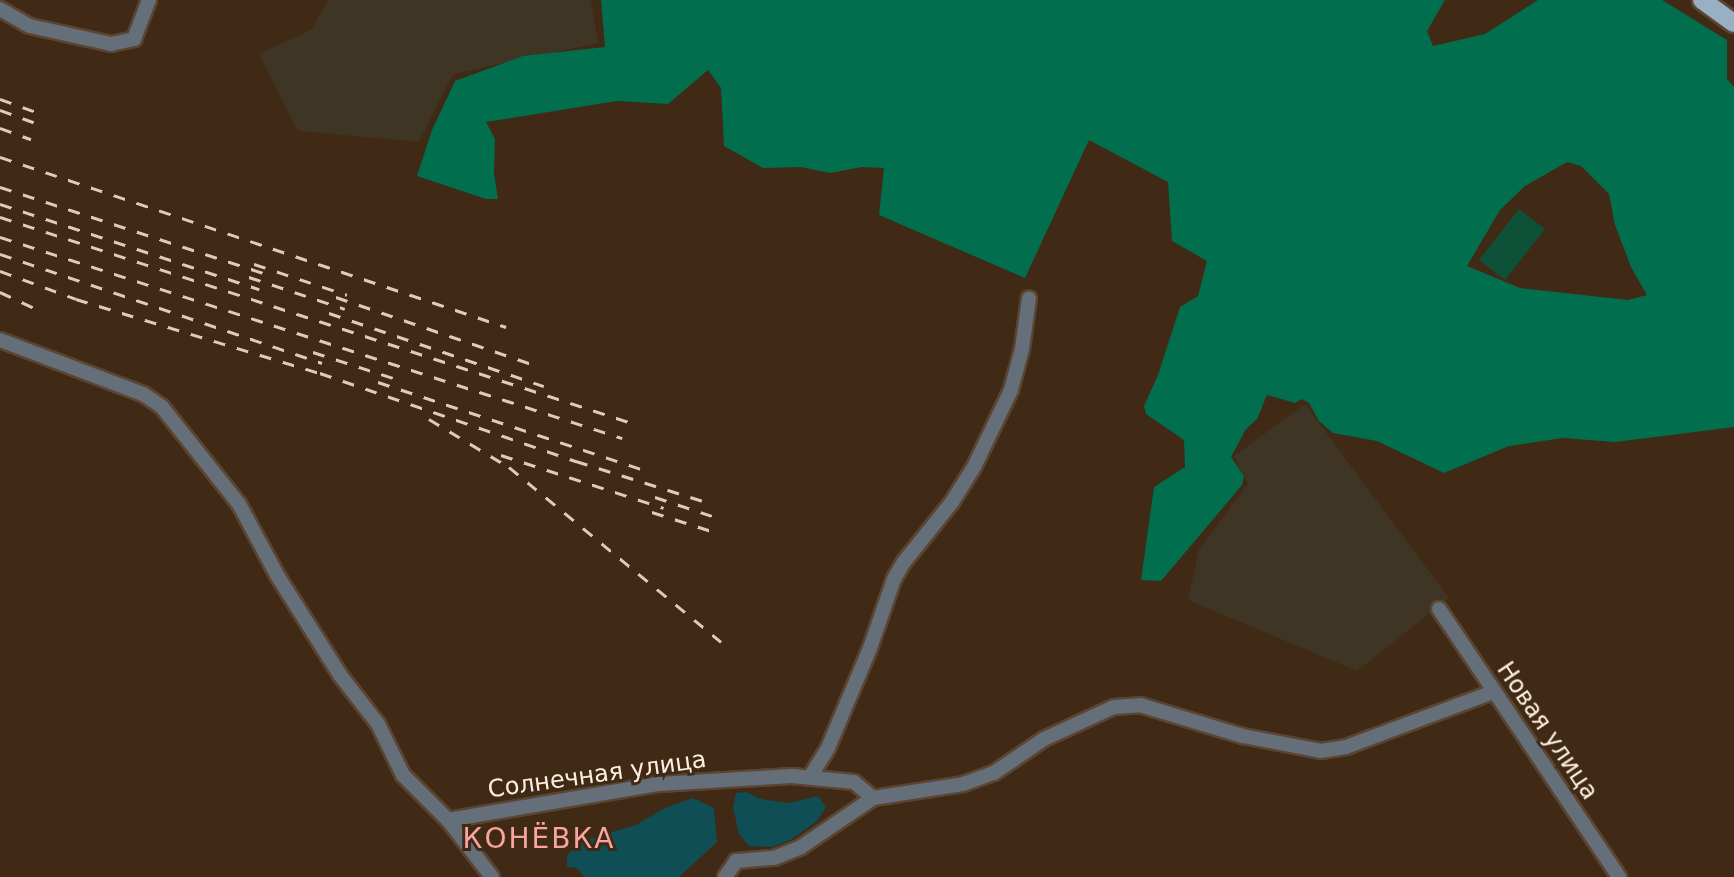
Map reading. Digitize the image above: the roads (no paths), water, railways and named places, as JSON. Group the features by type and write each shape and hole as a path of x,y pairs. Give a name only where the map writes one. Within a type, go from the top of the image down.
{"main road":[{"path":"1702,0 1734,23"}],"street":[{"path":"0,9 30,26 111,44 134,38 149,0"},
{"path":"810,777 828,748 870,648 886,599 904,562 953,502 1011,390 1022,349 1029,298"},
{"path":"0,340 143,394 162,407 239,504 277,575 340,675 378,724 395,764 448,820 492,877"},
{"name":"Новая улица","path":"1439,609 1619,877"},
{"path":"726,877 736,861 774,858 802,847 873,798 963,784 994,773 1044,739 1114,707 1140,705 1256,739 1321,751 1346,747 1493,692"},
{"name":"Солнечная улица","path":"448,820 659,784 810,777 854,782 873,798"}],"water":[{"path":"746,792 761,799 789,803 818,796 826,807 817,821 792,839 773,847 749,846 739,834 733,807 736,793"},
{"path":"693,798 714,808 717,842 679,877 584,877 577,868 567,867 567,855 582,841 636,825 665,808"}],"railway":[{"path":"0,99 39,113"},
{"path":"0,110 36,123"},
{"path":"0,128 31,139"},
{"path":"0,157 506,327"},
{"path":"0,187 263,273"},
{"path":"0,204 259,289"},
{"path":"0,217 638,425"},
{"path":"0,237 622,438"},
{"path":"0,254 322,363"},
{"path":"254,264 347,295"},
{"path":"0,271 76,299 320,373 576,461 709,503"},
{"path":"249,277 345,309"},
{"path":"0,292 43,312"},
{"path":"336,297 537,366"},
{"path":"329,313 544,386"},
{"path":"313,352 393,378"},
{"path":"378,382 644,470"},
{"path":"429,419 509,467 721,642"},
{"path":"501,455 664,508"},
{"path":"655,497 712,516"},
{"path":"652,512 718,533"}],"district":[{"name":"КОНЁВКА","path":"539,839"}]}
